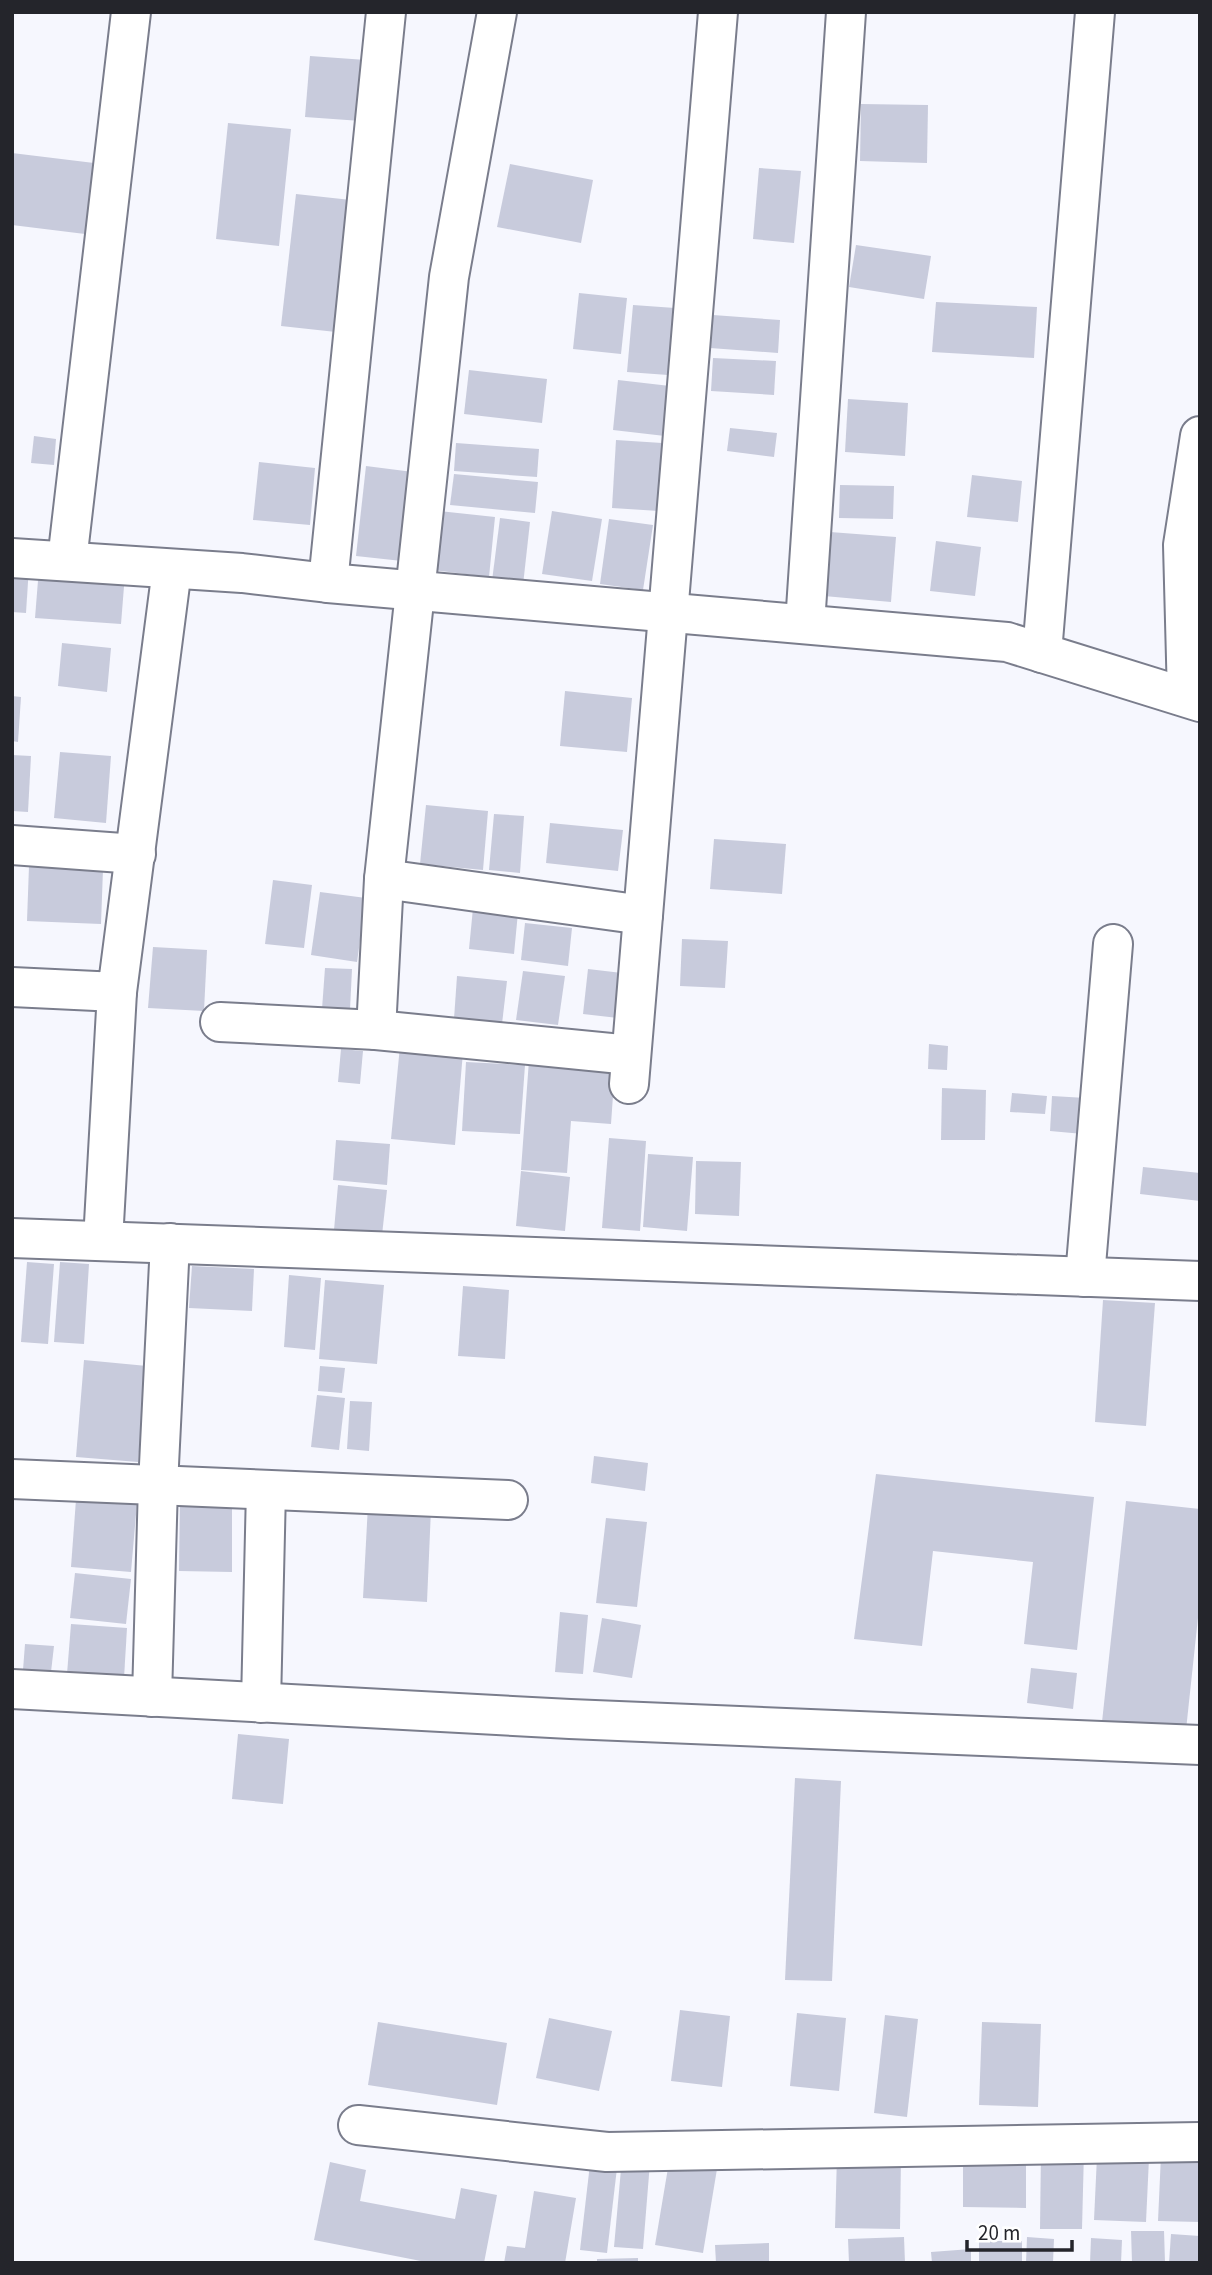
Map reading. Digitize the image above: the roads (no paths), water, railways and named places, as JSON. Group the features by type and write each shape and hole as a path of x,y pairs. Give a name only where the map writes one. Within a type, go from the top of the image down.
{"street":[{"path":"67,561 131,12"},
{"path":"328,583 386,12"},
{"path":"376,1030 384,879 449,277 497,12"},
{"path":"220,1022 376,1030 630,1069 718,12"},
{"path":"805,624 846,12"},
{"path":"1042,653 1094,12"},
{"path":"12,558 242,573 416,591 1007,642 1193,699 1191,546 1200,436"},
{"path":"103,1241 117,992 173,569"},
{"path":"12,845 136,854"},
{"path":"384,879 643,915"},
{"path":"1085,1277 1113,944"},
{"path":"12,987 117,992"},
{"path":"12,1238 1200,1281"},
{"path":"152,1697 158,1485 170,1243"},
{"path":"12,1479 508,1500"},
{"path":"261,1703 266,1490"},
{"path":"12,1689 569,1719 1200,1745"},
{"path":"358,2125 607,2152 1200,2142"}]}
